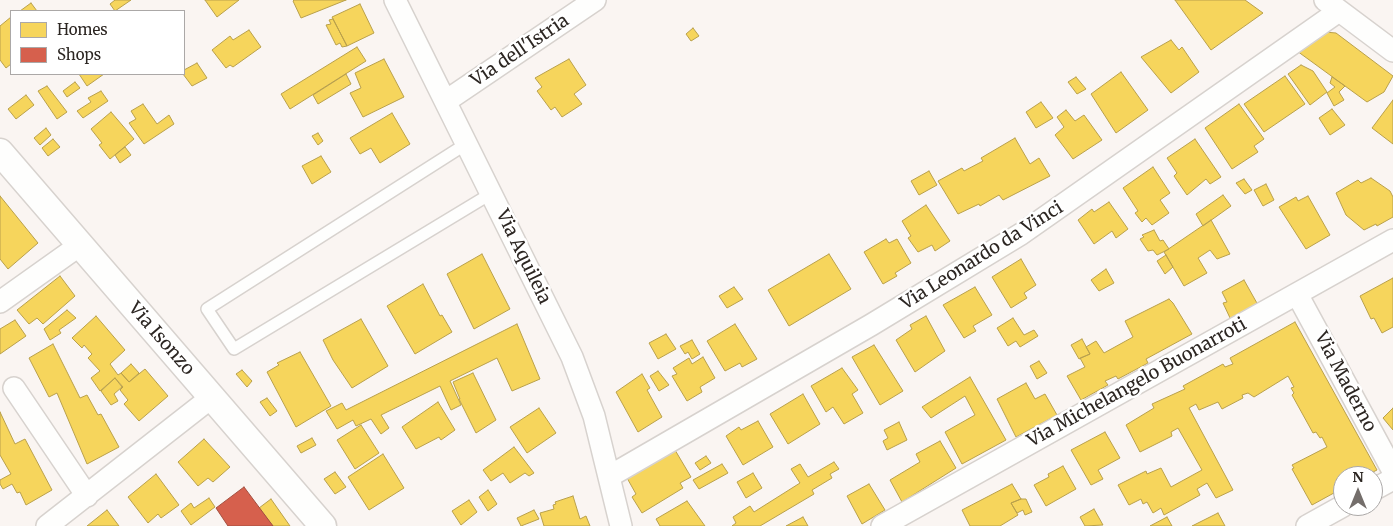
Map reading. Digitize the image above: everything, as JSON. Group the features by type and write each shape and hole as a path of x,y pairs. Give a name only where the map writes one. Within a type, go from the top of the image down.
{"street":[{"name":"Via Aquileia","path":"395,0 466,144 492,192 572,357 594,416 621,526"},
{"name":"Via dell'Istria","path":"446,101 595,0"},
{"path":"1332,6 1393,51"},
{"name":"Via Leonardo da Vinci","path":"610,476 871,325 1022,234 1332,6"},
{"name":"Via Isonzo","path":"0,152 323,526"},
{"name":"Via Michelangelo Buonarroti","path":"882,526 1393,240"},
{"path":"0,302 80,245"},
{"name":"Via Maderno","path":"1297,294 1393,471"},
{"path":"14,388 87,496"},
{"path":"47,526 212,397"},
{"path":"1307,526 1333,512"}],"lane":[{"path":"466,144 207,309 234,349 492,192"}],"building: Homes":[{"path":"115,0 131,0 116,10 110,4"},
{"path":"205,0 239,0 217,17"},
{"path":"294,0 346,0 301,18 293,1"},
{"path":"1175,0 1245,0 1263,13 1211,50"},
{"path":"31,3 36,10 21,10"},
{"path":"360,4 374,33 347,46 332,17"},
{"path":"10,18 10,65 6,68 0,60 0,26"},
{"path":"333,19 347,46 342,47 340,43 336,45 326,25 331,24 329,20"},
{"path":"693,28 699,36 691,41 686,34"},
{"path":"249,30 261,47 233,67 230,65 226,68 212,50 230,36 233,40"},
{"path":"1325,32 1336,33 1393,76 1384,92 1367,102 1297,51"},
{"path":"1171,40 1179,50 1182,47 1199,72 1171,93 1141,57"},
{"path":"357,47 366,61 290,109 281,94"},
{"path":"384,59 404,97 363,117 350,93 361,88 355,73"},
{"path":"569,59 586,85 574,94 582,104 562,117 555,107 551,110 537,91 542,87 535,78"},
{"path":"197,63 207,78 192,86 184,75 185,69"},
{"path":"1301,65 1313,71 1327,92 1310,105 1288,74"},
{"path":"1121,72 1148,110 1116,133 1091,94"},
{"path":"346,74 351,84 318,104 313,95"},
{"path":"80,75 103,75 87,86"},
{"path":"1285,76 1305,104 1264,132 1244,104"},
{"path":"1076,77 1086,89 1077,94 1068,82"},
{"path":"1332,77 1345,86 1339,92 1344,100 1334,106 1327,93 1335,87 1330,83"},
{"path":"75,82 80,88 67,97 63,91"},
{"path":"47,86 67,112 57,119 38,91"},
{"path":"101,91 108,101 83,118 77,111 91,102 88,98"},
{"path":"26,95 34,105 16,119 8,109"},
{"path":"1393,100 1393,144 1372,128"},
{"path":"1041,102 1053,118 1036,128 1026,112"},
{"path":"143,104 157,124 169,115 174,124 144,144 129,123 136,119 131,111"},
{"path":"1239,104 1264,139 1254,146 1258,152 1232,169 1205,128"},
{"path":"1332,109 1345,125 1330,135 1319,118"},
{"path":"1066,110 1075,121 1084,115 1102,140 1073,159 1055,135 1064,127 1057,117"},
{"path":"111,112 134,139 110,159 99,145 102,143 91,129"},
{"path":"392,113 410,144 380,163 371,148 360,154 350,138"},
{"path":"46,128 51,135 40,145 34,138"},
{"path":"318,133 323,141 318,145 312,136"},
{"path":"1015,138 1030,164 1039,158 1050,176 1003,200 999,195 980,206 979,204 958,214 938,181 962,168 964,171 983,161 981,158"},
{"path":"53,139 60,147 48,156 42,148"},
{"path":"1195,139 1221,177 1210,184 1206,179 1187,195 1174,176 1177,173 1167,158"},
{"path":"125,147 131,155 120,163 115,155"},
{"path":"321,156 331,172 312,184 302,166"},
{"path":"1153,167 1170,193 1160,200 1169,213 1152,225 1146,218 1142,222 1135,213 1138,211 1123,188"},
{"path":"929,171 937,185 919,195 911,181"},
{"path":"1371,178 1390,191 1393,197 1393,217 1377,226 1376,224 1364,230 1346,215 1336,193 1358,180 1361,183"},
{"path":"1244,179 1252,190 1245,194 1236,183"},
{"path":"1266,184 1274,200 1263,206 1254,190"},
{"path":"1223,195 1231,206 1203,226 1196,214"},
{"path":"0,196 38,243 8,269 0,259"},
{"path":"1308,196 1330,235 1306,249 1279,207 1296,197 1298,201"},
{"path":"1109,202 1128,229 1116,238 1112,231 1094,244 1078,220 1092,209 1094,212"},
{"path":"926,205 950,241 935,251 932,245 918,252 908,238 911,236 902,221"},
{"path":"1211,220 1230,254 1217,259 1210,250 1198,258 1207,273 1184,286 1164,252"},
{"path":"1154,230 1160,241 1163,240 1169,249 1157,255 1153,250 1148,251 1140,239 1144,237 1142,235"},
{"path":"886,239 889,243 897,239 911,263 895,273 897,276 883,284 864,252"},
{"path":"482,254 510,309 474,329 447,274"},
{"path":"829,254 851,289 789,326 768,290"},
{"path":"1166,255 1173,267 1165,274 1157,261"},
{"path":"1021,259 1036,285 1024,293 1027,298 1011,308 992,277"},
{"path":"1106,269 1114,283 1099,291 1091,280"},
{"path":"60,276 75,296 43,324 37,318 29,324 17,310"},
{"path":"1393,278 1393,327 1382,333 1374,318 1371,319 1360,296"},
{"path":"1244,280 1258,305 1231,320 1223,303 1227,302 1222,292"},
{"path":"423,284 440,316 442,315 452,332 415,354 387,306"},
{"path":"734,287 743,299 727,308 719,296"},
{"path":"975,287 992,315 973,326 976,331 964,338 943,305"},
{"path":"1169,299 1192,334 1146,359 1148,363 1118,379 1116,376 1105,381 1108,385 1081,400 1067,376 1085,367 1080,358 1090,354 1086,347 1096,341 1104,353 1133,337 1125,321"},
{"path":"67,310 76,318 59,330 61,333 50,340 44,329"},
{"path":"96,316 125,350 110,364 118,375 121,373 129,382 145,369 168,396 139,421 124,404 128,400 120,390 123,387 115,378 100,391 91,378 100,371 88,358 92,354 84,345 82,348 72,338"},
{"path":"926,316 945,351 915,372 896,340 912,329 910,325"},
{"path":"1013,318 1024,335 1034,330 1038,336 1020,347 1016,341 1008,346 997,328"},
{"path":"361,319 388,366 352,388 333,360 323,340"},
{"path":"15,320 26,336 0,354 0,329"},
{"path":"1295,322 1375,466 1333,466 1333,493 1312,505 1292,469 1294,468 1292,465 1327,447 1322,437 1320,438 1316,432 1313,433 1292,395 1294,393 1291,388 1294,387 1288,376 1254,397 1248,393 1242,395 1243,398 1222,409 1218,402 1199,410 1196,404 1189,408 1233,490 1216,498 1207,483 1197,489 1200,495 1164,515 1161,508 1153,513 1147,502 1143,504 1141,499 1129,505 1118,485 1146,471 1147,474 1161,468 1171,487 1202,470 1178,428 1171,432 1172,436 1140,452 1126,425 1154,408 1152,404 1185,389 1183,386 1223,364 1225,367 1233,364 1230,358"},
{"path":"517,324 540,379 512,391 497,358 450,381 461,405 451,410 440,386 381,415 389,428 381,434 371,419 356,426 353,420 337,429 326,411 342,403 346,410"},
{"path":"735,324 757,359 742,367 740,363 725,371 707,341"},
{"path":"666,334 676,349 658,359 649,343"},
{"path":"1082,339 1090,354 1079,359 1071,345"},
{"path":"692,340 700,354 692,359 688,352 685,354 680,346"},
{"path":"53,344 80,398 87,395 98,415 101,414 119,447 87,464 57,393 49,397 29,358"},
{"path":"874,345 903,391 880,405 852,357"},
{"path":"300,352 331,406 296,427 267,372 279,365 277,363"},
{"path":"703,357 715,378 700,387 702,392 687,401 672,376 677,374 673,368 689,358 692,364"},
{"path":"1039,361 1047,373 1037,379 1030,366"},
{"path":"131,364 139,373 129,382 121,373"},
{"path":"842,368 858,390 852,394 863,413 844,424 833,407 826,412 811,386"},
{"path":"242,370 252,381 247,387 236,374"},
{"path":"658,371 669,385 659,391 650,376"},
{"path":"473,373 496,420 476,433 459,399 453,382"},
{"path":"642,374 650,388 647,390 662,417 638,432 616,392"},
{"path":"970,377 1006,440 962,464 945,432 975,415 965,396 931,418 922,407"},
{"path":"115,378 122,387 114,394 118,401 111,405 101,391"},
{"path":"1026,383 1035,399 1045,394 1057,415 1016,437 997,399"},
{"path":"803,394 820,424 788,444 770,414"},
{"path":"267,398 277,411 270,416 260,402"},
{"path":"438,402 455,430 441,440 439,437 416,449 402,427"},
{"path":"539,408 556,433 527,453 510,427"},
{"path":"1393,408 1393,430 1383,418"},
{"path":"0,412 15,444 25,439 52,490 26,505 20,492 17,493 12,484 3,489 0,484 0,480 11,474 0,455"},
{"path":"758,421 773,447 743,465 726,436 739,427 741,430"},
{"path":"899,422 907,440 887,450 883,441 888,438 884,430"},
{"path":"361,425 379,453 355,469 337,440"},
{"path":"1105,432 1120,458 1098,470 1103,479 1091,485 1071,450"},
{"path":"312,438 316,445 301,453 297,446"},
{"path":"204,439 230,467 213,482 208,478 198,486 178,462"},
{"path":"940,441 956,468 902,502 890,480 920,462 916,454"},
{"path":"514,447 534,473 529,476 525,473 510,483 503,473 491,481 483,470"},
{"path":"675,450 691,477 680,483 683,488 642,513 632,497 636,494 627,478"},
{"path":"383,454 404,488 369,510 348,477"},
{"path":"706,456 711,463 700,470 695,463"},
{"path":"834,462 839,469 830,474 832,478 812,490 814,494 760,526 732,526 736,523 733,517 750,506 754,512 800,483 791,469 800,464 808,477"},
{"path":"722,464 728,473 699,489 693,480"},
{"path":"1063,466 1076,489 1046,506 1034,485 1049,477 1048,474"},
{"path":"335,472 346,487 335,494 324,479"},
{"path":"753,473 762,488 746,498 737,482"},
{"path":"156,474 179,505 161,518 158,514 148,523 128,497"},
{"path":"869,484 885,510 862,524 847,496"},
{"path":"1012,484 1021,499 1011,503 1018,515 1000,526 970,526 962,510"},
{"path":"488,490 497,504 488,511 479,497"},
{"path":"573,496 580,519 586,516 590,526 544,526 540,513 554,509 553,505 556,504 555,502"},
{"path":"209,498 215,507 191,525 181,511 191,503 194,508"},
{"path":"271,499 290,526 273,526 259,508"},
{"path":"1026,499 1032,512 1025,515 1023,510 1017,513 1011,503"},
{"path":"469,500 477,512 461,525 452,511"},
{"path":"687,501 705,526 660,526 656,519"},
{"path":"1094,509 1103,525 1085,526 1080,517"},
{"path":"107,510 119,526 87,526"},
{"path":"534,510 539,519 521,526 517,518"},
{"path":"1218,513 1225,526 1192,526"},
{"path":"803,517 808,526 786,526"},
{"path":"1167,517 1172,526 1150,526"}],"building: Shops":[{"path":"244,487 273,526 228,526 216,508"}]}
